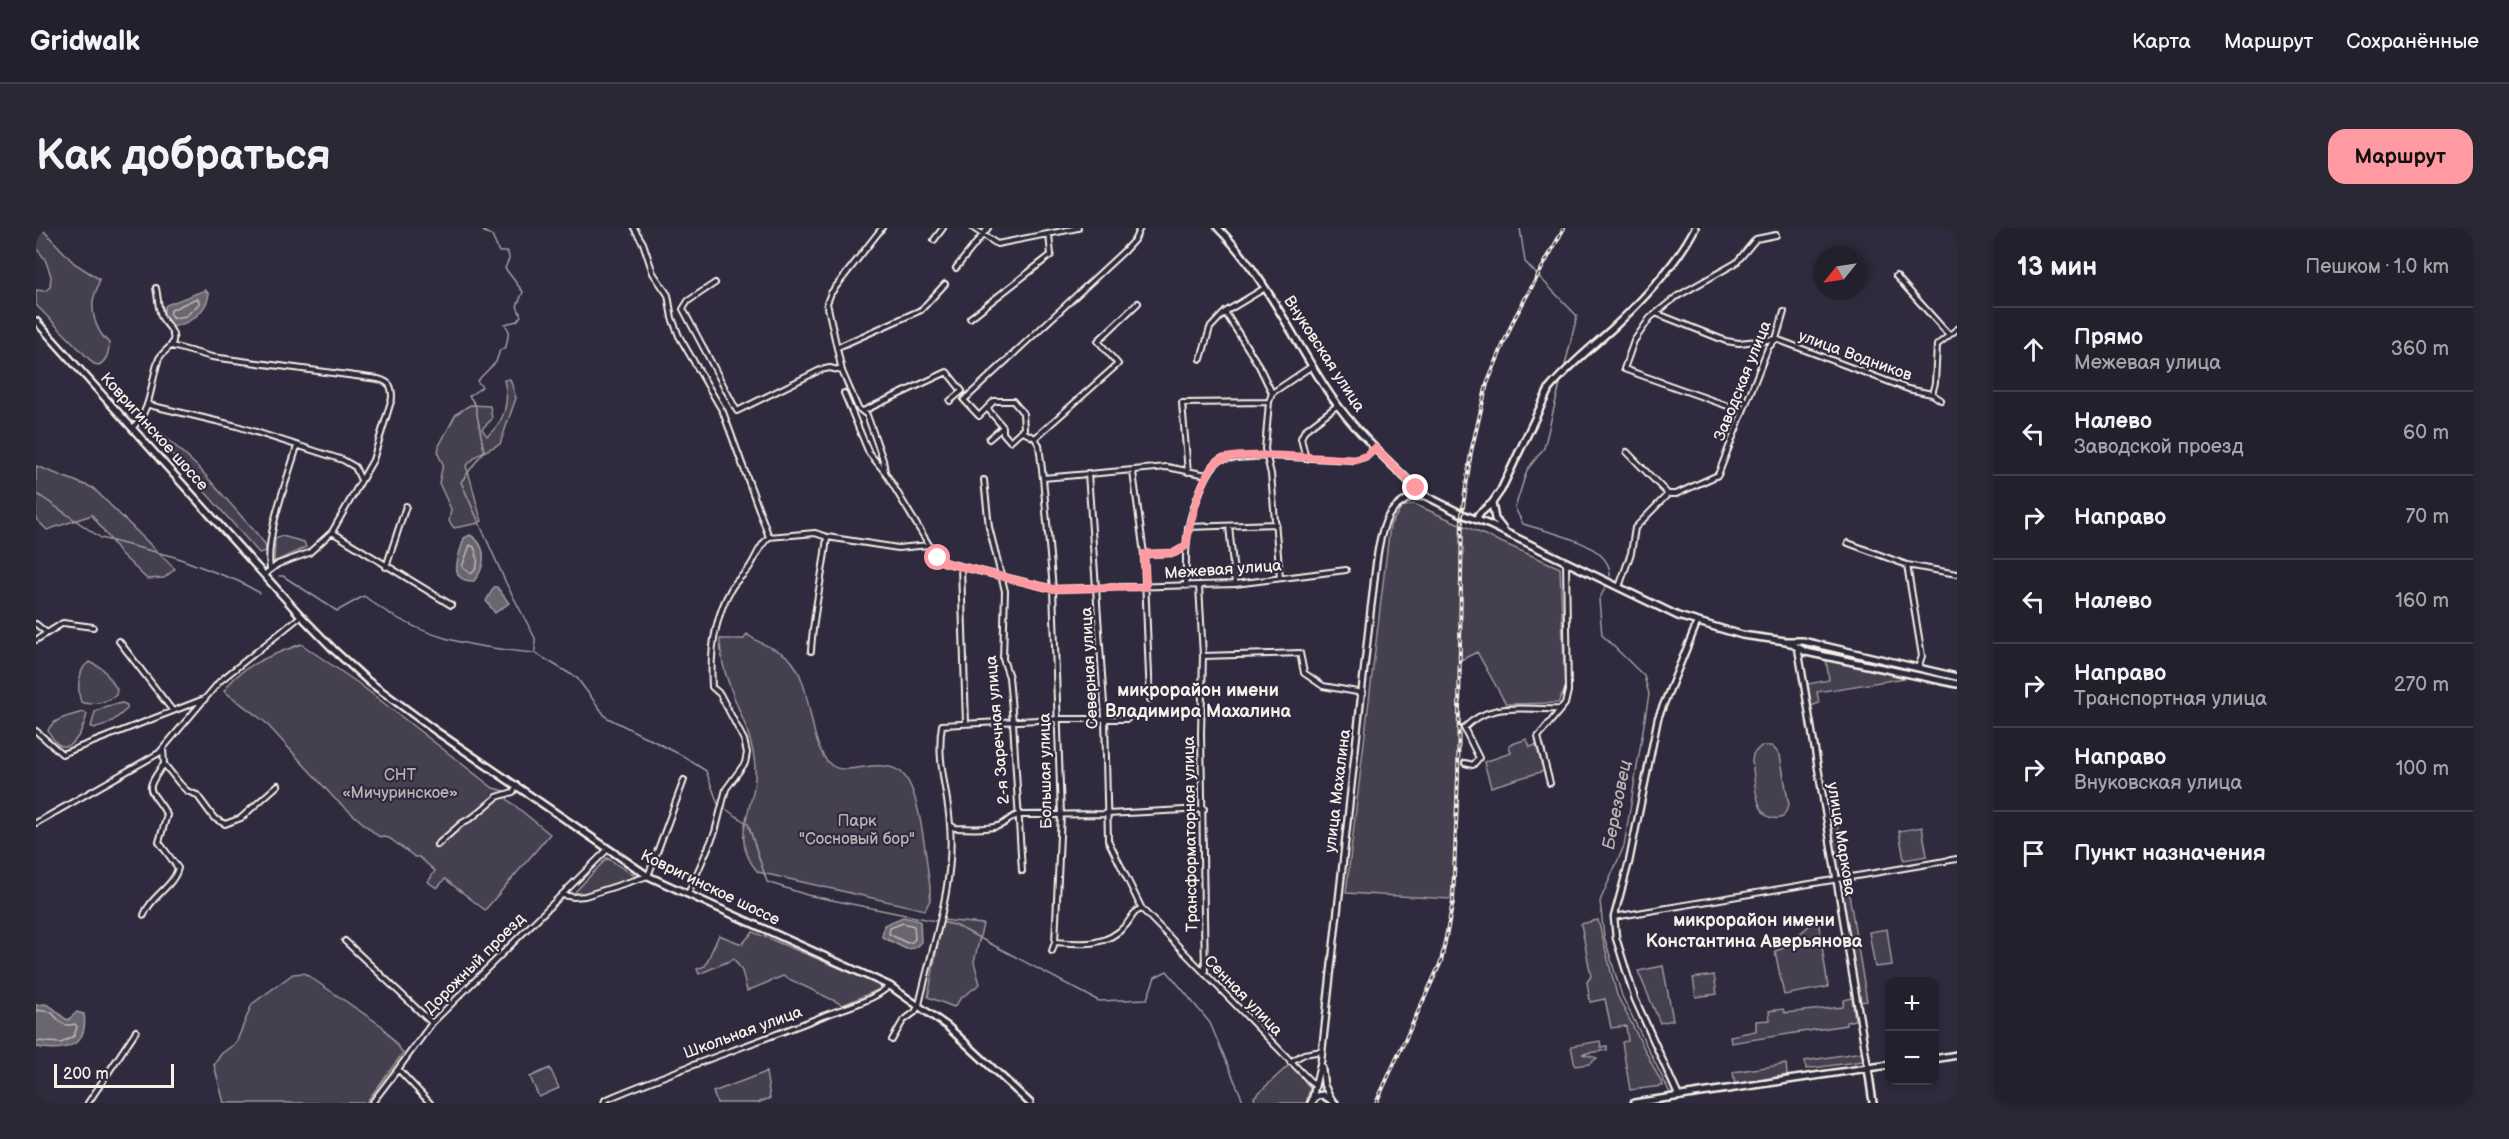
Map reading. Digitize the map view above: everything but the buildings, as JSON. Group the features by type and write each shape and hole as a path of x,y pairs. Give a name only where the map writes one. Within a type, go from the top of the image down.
{"main road":[{"name":"Внуковская улица","path":"1218,228 1240,252 1265,288 1338,405 1375,448 1415,491 1422,489 1422,494 1442,505 1481,516"},
{"path":"1695,228 1649,291 1615,326 1560,375 1549,389 1500,490 1481,516 1490,525 1506,533 1697,623 1742,635 1786,642 1799,641 1957,677"},
{"name":"Ковригинское шоссе","path":"36,321 301,616 368,681 436,731 648,876 890,986 947,1026 1030,1103"},
{"path":"1492,503 1495,519 1506,533"},
{"path":"1798,648 1799,641"},
{"path":"1786,642 1798,648 1957,684"},
{"path":"1855,662 1857,654"},
{"path":"1939,1058 1957,1055"},
{"path":"1634,1103 1885,1066"},
{"path":"1868,1068 1873,1103"},
{"path":"1311,1102 1323,1095 1333,1102"}],"street":[{"path":"634,228 643,243 653,273 668,295 672,318 679,336 720,406 769,537"},
{"path":"882,228 828,298 842,371 858,408 867,415 885,471"},
{"path":"934,240 943,228"},
{"path":"973,228 997,244 1078,228"},
{"path":"956,268 988,228"},
{"path":"987,408 1003,427 1003,434 1010,441 1024,429 1023,413 1013,401 994,401 987,408 979,416 964,400 1124,251 1135,239 1140,228"},
{"path":"970,318 1051,255 1049,234"},
{"path":"1742,411 1624,369 1634,341 1650,318 1658,314 1676,297 1736,263 1756,239 1776,235"},
{"path":"1896,276 1949,335"},
{"path":"715,283 688,301 683,309 737,411 820,370 830,368 842,371"},
{"path":"838,347 921,310 945,284"},
{"path":"132,428 142,420 149,405 150,389 159,358 172,346 173,336 162,317 156,288"},
{"path":"1201,359 1210,328 1225,312 1265,288"},
{"path":"1021,431 1035,438 1118,364 1098,341 1138,303"},
{"path":"1225,312 1259,366 1272,393"},
{"name":"Заводская улица","path":"1619,587 1631,553 1635,528 1668,494 1676,494 1718,475 1768,348 1776,339 1784,312"},
{"name":"улица Водников","path":"1658,314 1726,341 1739,343 1776,339 1908,389 1932,394 1941,400"},
{"path":"1932,394 1935,383 1937,345 1957,329"},
{"path":"172,346 212,357 387,381 392,388 392,398 379,435 377,449 332,532 309,553 284,561 265,574"},
{"path":"1280,578 1266,441 1269,402 1272,393 1312,366"},
{"path":"862,411 947,372 962,391 950,401"},
{"path":"844,393 869,453 885,471"},
{"path":"1188,472 1182,404 1269,402"},
{"path":"149,405 237,426 351,463 361,480"},
{"path":"1306,459 1301,438 1305,430 1338,405"},
{"path":"989,439 1003,427"},
{"name":"Большая улица","path":"1035,438 1039,445 1043,478 1053,589 1058,719 1061,814 1055,942 1052,951"},
{"path":"270,570 269,559 274,526 297,446"},
{"path":"1186,586 1188,527 1207,476 1221,459 1268,456 1355,460 1367,456 1375,448"},
{"path":"1627,452 1668,494"},
{"path":"1043,478 1088,473 1133,472 1148,468 1167,468 1207,476"},
{"name":"Межевая улица","path":"885,471 929,544 943,562 1053,589 1235,584 1346,570"},
{"path":"1133,472 1144,554 1150,699"},
{"name":"Северная улица","path":"1088,473 1098,588 1105,718 1108,840 1117,861"},
{"name":"2-я Заречная улица","path":"984,480 992,537 1003,577 1005,608 1003,659 1008,671 1013,722 1022,871"},
{"name":"улица Махалина","path":"1311,1102 1321,1061 1371,607 1384,530 1394,510 1415,491"},
{"path":"386,567 406,506"},
{"path":"1188,527 1276,524"},
{"path":"1229,526 1235,584"},
{"path":"332,532 451,605"},
{"path":"688,895 715,832 726,789 745,763 747,753 744,740 720,694 712,687 711,665 715,631 730,590 751,565 759,547 769,537 815,532 827,537 898,548 929,544"},
{"path":"811,651 827,537"},
{"path":"1848,543 1907,565 1957,574"},
{"path":"1144,554 1174,553 1186,546"},
{"path":"1550,783 1538,736 1561,709 1568,692 1566,562"},
{"path":"1907,565 1922,656 1918,668"},
{"path":"961,567 966,724"},
{"name":"Трансформаторная улица","path":"1199,586 1203,656 1205,975"},
{"path":"36,823 152,758 163,749 220,681 301,616"},
{"path":"36,640 63,622 93,627"},
{"path":"1674,1097 1635,999 1616,938 1614,917 1629,862 1658,718 1697,623"},
{"path":"36,624 47,634"},
{"path":"119,641 172,710"},
{"name":"улица Маркова","path":"1798,648 1868,1068"},
{"path":"1203,656 1300,653 1304,673 1323,686 1363,693"},
{"path":"36,731 62,754 205,698"},
{"path":"1465,763 1473,765 1479,758 1464,728 1470,722 1499,708 1561,709"},
{"path":"892,1040 903,1021 915,1012 919,1005 948,890 950,825 941,773 942,725 1058,719 1127,719"},
{"path":"163,749 164,764 180,784 187,791 197,795 214,818 225,824 241,818 278,785"},
{"path":"144,915 150,903 176,876 178,868 159,843 167,815 152,795 150,787 164,764"},
{"path":"561,895 585,896 648,876 684,780"},
{"path":"437,845 497,797 513,792 518,786"},
{"path":"950,825 955,828 989,828 1001,826 1012,816 1018,815 1107,814 1204,809"},
{"name":"Дорожный проезд","path":"372,1103 432,1023 608,849"},
{"path":"1614,917 1957,859"},
{"name":"Сенная улица","path":"1117,861 1142,909 1316,1086"},
{"path":"1055,942 1096,943 1105,940 1114,936 1136,911 1142,909"},
{"path":"345,941 432,1023"},
{"name":"Школьная улица","path":"604,1103 605,1100 647,1082 801,1025 868,998 890,986"},
{"path":"88,1103 136,1031"},
{"path":"1290,1062 1304,1054 1322,1051"},
{"path":"1321,1061 1324,1084 1333,1102"},
{"path":"398,1069 430,1103"}],"green space":[{"path":"36,228 41,228 74,263 99,279 93,309 99,330 109,343 109,350 104,361 99,365 94,364 36,305 36,290 45,291 50,287 51,276 45,259 36,248"},
{"path":"510,379 516,398 500,444 479,454 466,466 482,521 454,528 449,521 451,509 439,483 443,464 438,454 439,446 456,414 470,405 490,406 492,419 482,429 487,436 498,424 505,411 504,380"},
{"path":"152,428 156,428 199,468 257,534 265,544 266,551 259,553 153,433"},
{"path":"36,466 93,488 175,569 164,578 147,579 121,554 92,515 47,530 36,519"},
{"path":"1414,504 1560,568 1565,689 1558,703 1506,704 1477,652 1459,661 1458,801 1451,899 1346,893 1390,525 1402,507"},
{"path":"282,536 304,542 306,547 274,562 275,539"},
{"name":"Парк \"Сосновый бор\"","path":"747,634 758,642 784,654 793,663 804,687 818,745 831,765 840,769 888,767 902,773 908,782 914,795 922,827 930,887 930,900 925,910 758,872 749,859 744,846 744,834 755,782 753,750 725,672 720,639 744,639"},
{"name":"СНТ «Мичуринское»","path":"301,644 358,683 493,788 505,791 508,800 550,834 485,910 445,879 437,888 428,882 435,871 419,857 415,857 389,838 378,836 335,799 265,722 224,691 248,667"},
{"path":"1826,659 1905,678 1817,692 1819,703 1811,706 1808,684 1829,680"},
{"path":"90,662 103,669 117,689 116,695 94,703 81,702 79,692 81,674 86,664"},
{"path":"122,703 127,705 127,709 115,719 100,727 91,727 95,712 107,706"},
{"path":"83,712 87,714 81,731 71,744 60,745 54,740 48,730 54,723"},
{"path":"1527,739 1530,747 1536,745 1544,771 1491,787 1484,762 1511,753 1509,745"},
{"path":"1761,746 1772,746 1780,755 1789,805 1783,817 1773,818 1766,815 1758,800 1752,761 1753,754"},
{"path":"1833,799 1867,1001 1858,1002 1825,800"},
{"path":"1922,827 1927,856 1904,860 1899,831"},
{"path":"607,858 637,877 579,895 575,892"},
{"path":"1818,918 1828,987 1784,995 1775,951 1784,948 1783,940 1796,937"},
{"path":"942,920 983,924 974,962 980,984 961,998 954,1007 928,997"},
{"path":"1598,920 1617,995 1663,1086 1630,1090 1622,1042 1628,1041 1626,1026 1611,1028 1605,999 1590,1002 1587,982 1591,976 1581,924"},
{"path":"1887,929 1892,965 1875,967 1869,932"},
{"path":"753,932 881,985 880,989 843,1005 783,976 747,991 742,971 734,959 699,974 697,969 705,966 719,935 742,944"},
{"path":"1663,966 1673,1020 1660,1023 1638,971"},
{"path":"304,973 382,1026 403,1053 366,1103 224,1103 214,1065 221,1054 236,1043 252,1004 293,974"},
{"path":"1714,975 1717,994 1696,997 1693,978"},
{"path":"1852,998 1855,1020 1846,1022 1846,1025 1731,1043 1730,1036 1756,1031 1756,1021 1770,1020 1769,1011 1783,1009 1785,1013 1843,1007 1844,1000"},
{"path":"1600,1041 1601,1047 1607,1046 1607,1050 1582,1054 1597,1058 1589,1064 1575,1066 1571,1046"},
{"path":"1862,1052 1863,1061 1806,1069 1805,1061"},
{"path":"1291,1063 1310,1088 1306,1103 1255,1103 1254,1097"},
{"path":"1786,1064 1787,1075 1735,1085 1733,1072"},
{"path":"550,1068 559,1088 539,1097 530,1077"},
{"path":"766,1072 770,1098 758,1103 717,1103 713,1092"}],"water":[{"path":"205,290 209,294 201,312 184,324 171,327 164,314 166,305"},
{"path":"470,535 480,544 483,556 481,569 474,581 465,580 457,572 464,538"},
{"path":"494,587 497,587 509,603 495,613 486,601"},
{"path":"903,917 920,921 921,942 915,948 906,949 882,937 884,925"},
{"path":"45,1004 68,1020 77,1012 84,1014 82,1034 78,1041 64,1048 36,1047 36,1005"}],"waterway":[{"path":"484,228 483,231 492,236 499,252 508,252 509,259 505,268 523,292 517,306 521,316 517,321 505,324 509,331 506,347 500,350 496,362 477,381 482,387 469,396 475,404 484,451 461,482 506,583 535,638 535,653 577,678 606,717 683,756 706,771 718,804 748,824 767,882 807,895 955,925 1099,1001 1147,999 1155,977 1167,971 1210,1023 1244,1103"},
{"name":"Березовец","path":"1520,228 1525,262 1577,316 1564,369"},
{"name":"Березовец","path":"1561,380 1544,448 1527,470 1515,508 1523,524 1562,535 1590,547 1601,555 1608,565 1610,576"},
{"path":"36,493 101,538 175,557 238,581 260,593"},
{"path":"279,576 283,576 337,611 364,596 404,622 424,631 466,643 535,653"},
{"name":"Березовец","path":"1606,586 1599,600 1602,635 1644,676 1649,694 1624,846 1600,901 1604,936 1622,996 1671,1095"}],"railway":[{"path":"1376,1103 1441,962 1453,902 1458,776 1462,514 1471,452 1487,384 1513,321 1564,228"}],"district":[{"name":"микрорайон имени Владимира Махалина","path":"1198,700"},
{"name":"микрорайон имени Константина Аверьянова","path":"1754,930"}],"route":[{"path":"938,558 946,563 1053,589 1146,587 1144,554 1174,553 1186,546 1188,527 1207,476 1216,462 1221,459 1268,456 1355,460 1367,456 1375,448 1416,488"}]}
